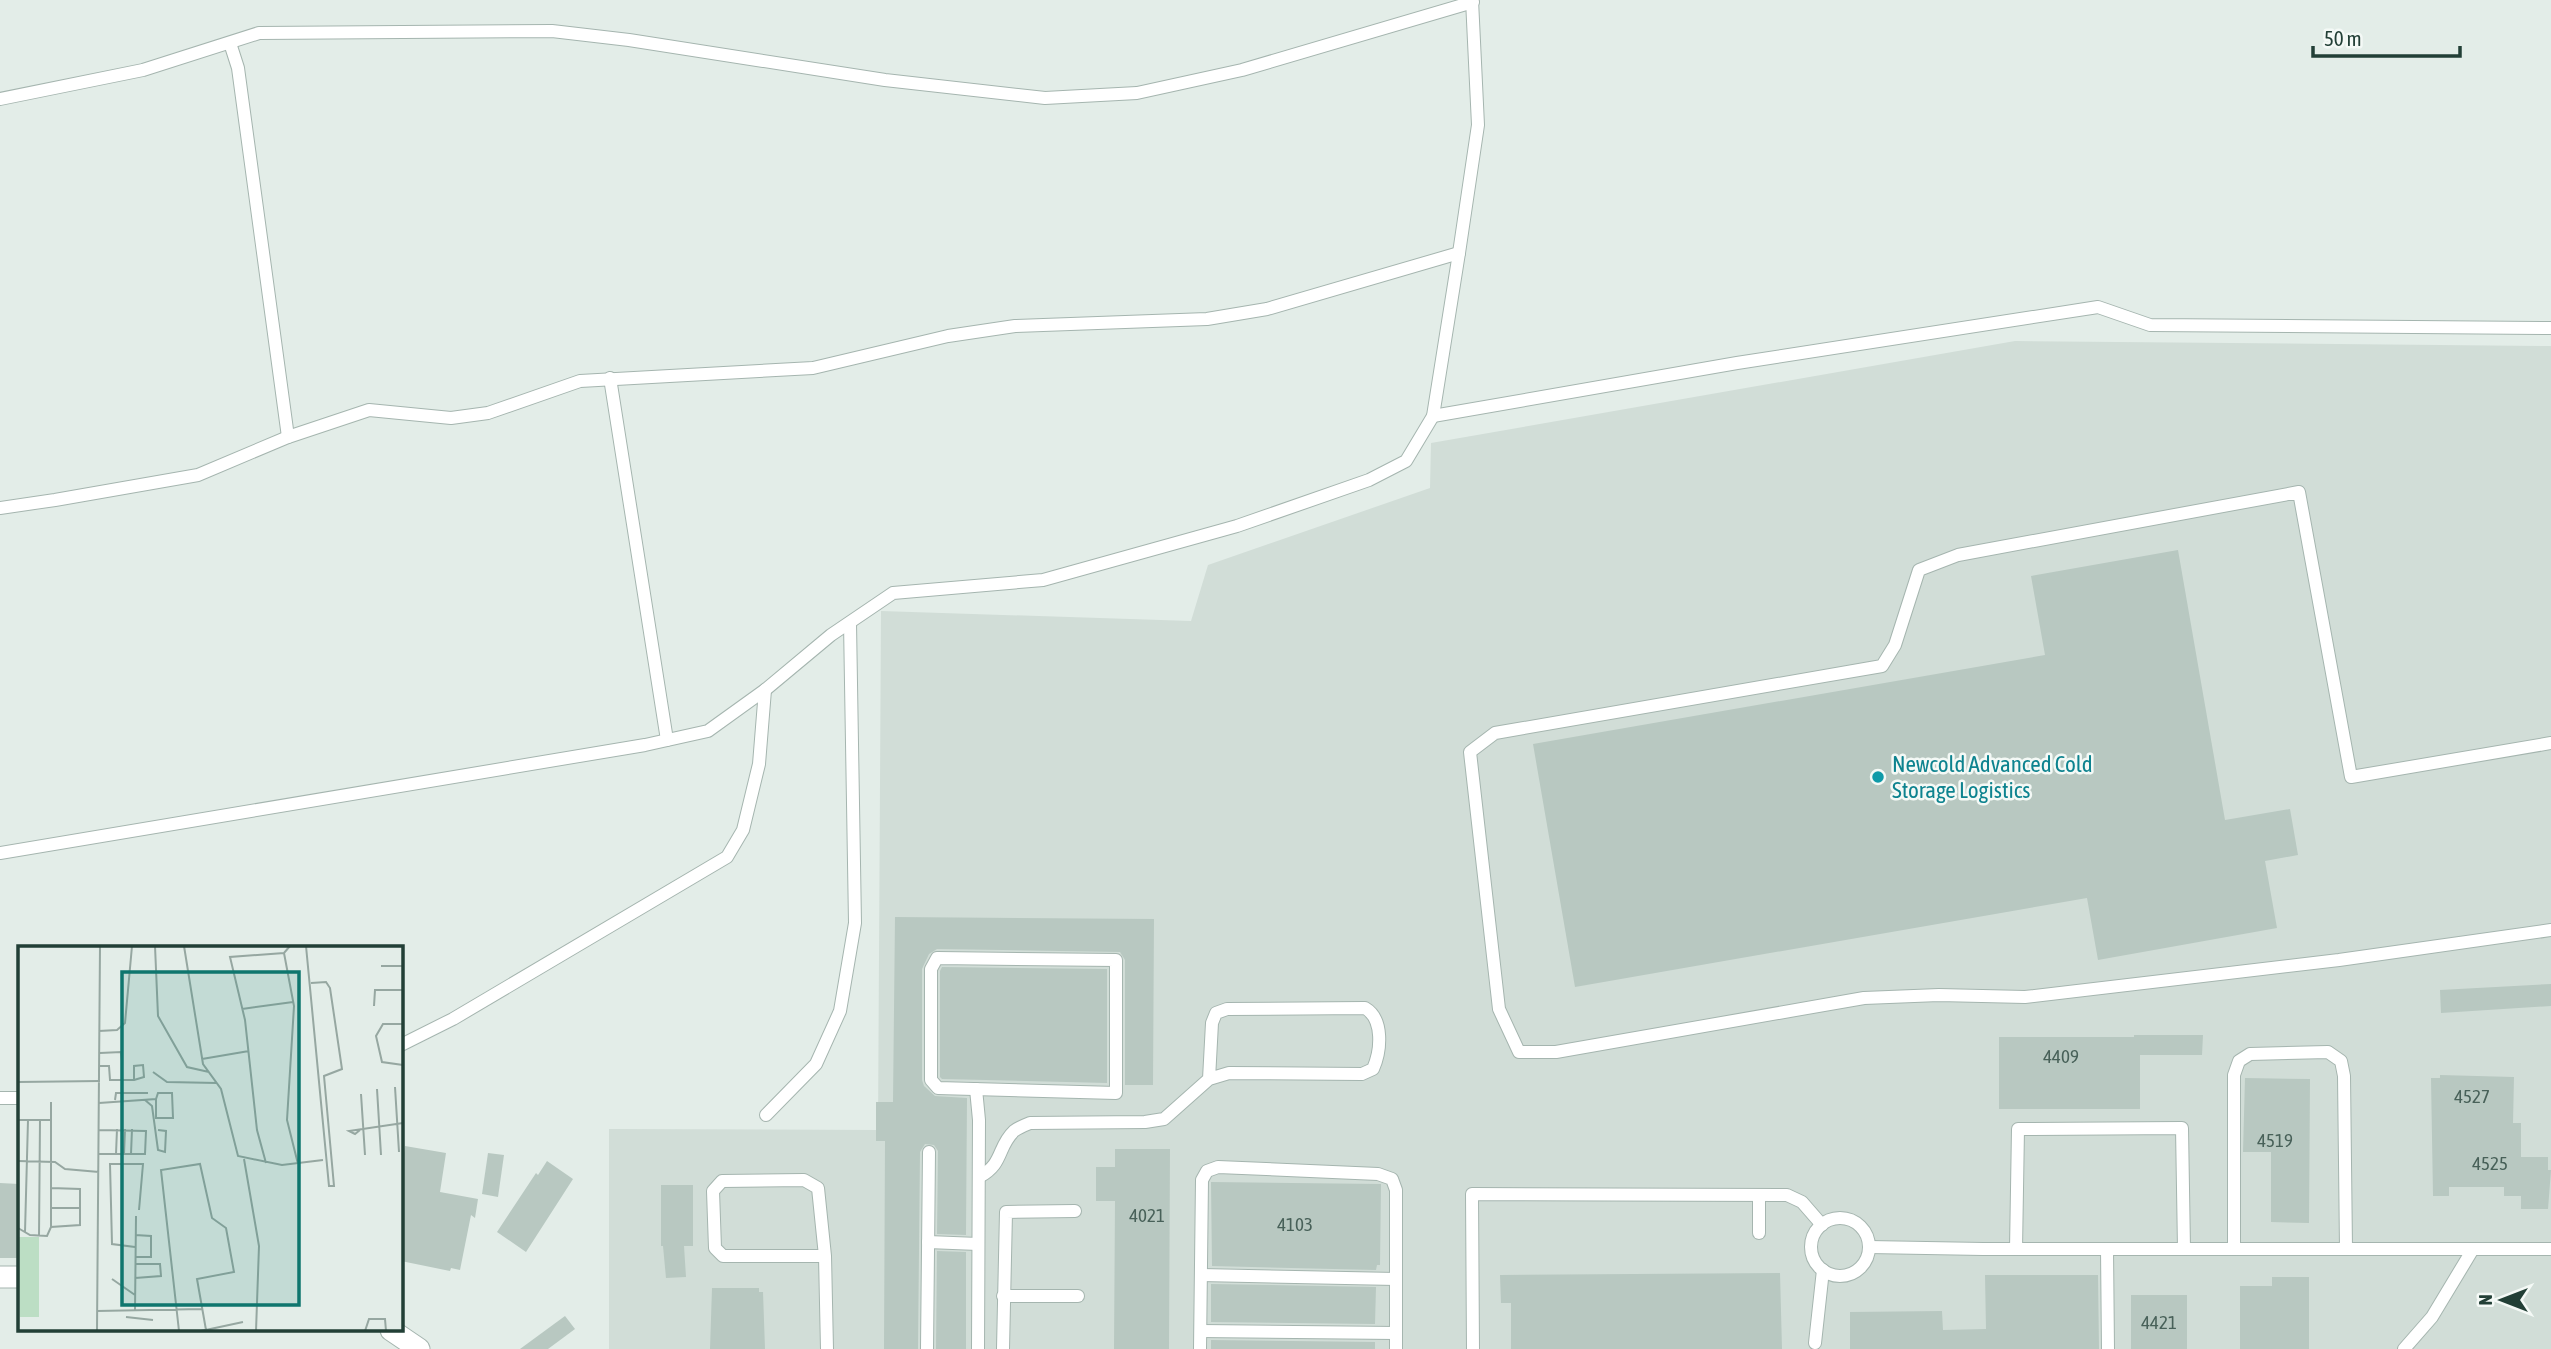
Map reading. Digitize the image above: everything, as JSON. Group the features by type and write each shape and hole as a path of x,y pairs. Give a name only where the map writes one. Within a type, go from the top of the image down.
{"street":[{"path":"0,1277 18,1277"},
{"path":"394,1332 419,1349"}],"lane":[{"path":"0,99 143,70 259,33 552,31 629,40 885,80 1045,98 1137,93 1229,73 1472,1 1478,125 1433,416 1406,461 1369,480 1237,526 1043,580 893,593 708,731 0,853"},
{"path":"230,43 238,68 288,437"},
{"path":"0,508 198,475 288,437 369,410 451,418 488,413 580,381 813,368 948,336 1015,326 1207,319 1267,309 1460,253"},
{"path":"1433,416 1737,363 2098,307 2150,325 2551,328"},
{"path":"610,378 667,740"},
{"path":"2551,743 2351,777 2299,492 1958,555 1919,570 1895,645 1882,666 1495,733 1470,752 1499,1009 1519,1052 1556,1052 1864,998 1939,995 2025,997 2339,960 2551,930"},
{"path":"766,1115 816,1064 840,1011 855,923 850,623"},
{"path":"402,1044 453,1019 727,857 743,830 759,764 765,690"},
{"path":"937,958 1116,960 1116,1093 976,1089 938,1088 931,1080 931,970 937,958"},
{"path":"979,1177 992,1170 1015,1130 1030,1123 1144,1122 1164,1119 1209,1079 1229,1073 1362,1074 1373,1069 1378,1059 1378,1022 1372,1012 1364,1008 1227,1009 1216,1013 1212,1023 1209,1079"},
{"path":"2234,1249 2234,1075 2239,1061 2250,1054 2328,1052 2341,1061 2344,1076 2346,1249"},
{"path":"976,1089 979,1177 978,1349"},
{"path":"0,1098 18,1098"},
{"path":"2016,1249 2018,1129 2182,1128 2184,1249"},
{"path":"927,1349 929,1152"},
{"path":"1200,1349 1202,1180 1207,1171 1218,1167 1378,1174 1392,1179 1396,1190 1396,1349"},
{"path":"825,1256 723,1256 715,1248 713,1191 722,1181 804,1180 818,1188 825,1256 827,1349"},
{"path":"1473,1349 1472,1194 1787,1195 1802,1202 1822,1225"},
{"path":"1759,1196 1759,1233"},
{"path":"1003,1349 1006,1212 1075,1210"},
{"path":"1815,1343 1822,1270 1811,1248 1816,1231 1837,1218 1853,1221 1865,1232 1869,1247 1864,1265 1857,1271 1840,1276 1822,1270"},
{"path":"928,1242 978,1244"},
{"path":"1869,1247 2551,1249"},
{"path":"2107,1249 2108,1349"},
{"path":"2404,1349 2432,1317 2473,1249"},
{"path":"1201,1275 1396,1279"},
{"path":"1003,1296 1078,1296"},
{"path":"1200,1331 1396,1333"}],"shaded area":[{"path":"2015,341 2551,346 2551,1349 609,1349 609,1129 878,1130 881,611 1191,621 1208,565 1430,488 1431,443"}],"building":[{"name":"Newcold Advanced Cold Storage Logistics","path":"2178,550 2225,820 2290,809 2298,855 2265,861 2277,928 2098,960 2087,898 1575,987 1533,744 2045,655 2031,576"},
{"path":"895,917 1154,919 1153,1085 1125,1085 1125,960 1120,952 937,949 929,954 922,969 922,1080 924,1086 935,1096 967,1098 966,1235 937,1234 938,1151 934,1145 925,1144 920,1152 918,1349 884,1349 885,1141 876,1141 876,1102 893,1102"},
{"path":"942,967 1107,969 1107,1083 942,1079"},
{"path":"2551,984 2551,1006 2441,1013 2440,990"},
{"path":"2203,1035 2202,1055 2140,1055 2140,1109 1999,1109 1999,1037"},
{"path":"2440,1075 2514,1077 2513,1123 2521,1123 2521,1157 2548,1157 2548,1170 2551,1170 2548,1209 2521,1209 2521,1196 2504,1196 2504,1187 2449,1187 2449,1196 2433,1196 2431,1078 2440,1078"},
{"path":"2245,1078 2310,1079 2309,1223 2271,1222 2271,1152 2243,1152"},
{"path":"405,1146 446,1153 440,1192 478,1199 475,1218 471,1215 460,1270 451,1268 450,1271 402,1261 402,1168"},
{"path":"1115,1149 1170,1149 1169,1349 1114,1349 1115,1201 1096,1201 1096,1167 1115,1167"},
{"path":"488,1153 504,1155 498,1197 482,1194"},
{"path":"547,1161 573,1179 526,1252 497,1232"},
{"path":"1211,1182 1381,1184 1380,1265 1377,1265 1376,1270 1212,1266"},
{"path":"0,1183 18,1184 18,1258 0,1258"},
{"path":"661,1185 693,1185 693,1246 684,1246 686,1277 666,1278 661,1246"},
{"path":"937,1251 966,1252 966,1349 936,1349"},
{"path":"1780,1273 1782,1349 1511,1349 1511,1303 1501,1303 1500,1275"},
{"path":"1985,1275 2098,1275 2099,1349 1850,1349 1850,1312 1942,1311 1943,1330 1986,1329"},
{"path":"2272,1277 2309,1277 2309,1349 2240,1349 2240,1286 2272,1286"},
{"path":"1211,1284 1376,1287 1375,1324 1211,1322"},
{"path":"712,1288 759,1288 759,1292 763,1292 765,1349 710,1349"},
{"path":"2131,1295 2187,1295 2187,1349 2131,1349"},
{"path":"565,1316 575,1329 548,1349 520,1349"},
{"path":"1211,1340 1375,1342 1375,1349 1211,1349"}],"place":[{"name":"Newcold Advanced Cold Storage Logistics","path":"1878,777"}]}
